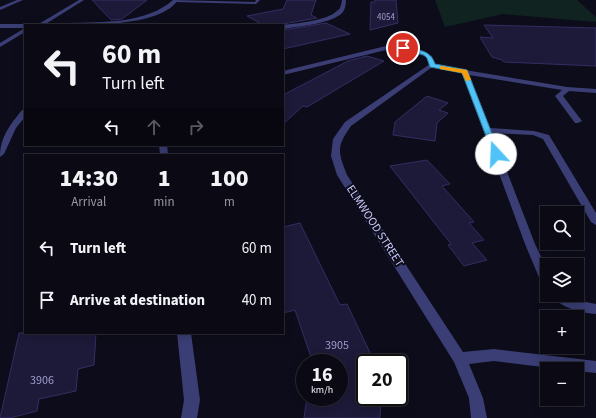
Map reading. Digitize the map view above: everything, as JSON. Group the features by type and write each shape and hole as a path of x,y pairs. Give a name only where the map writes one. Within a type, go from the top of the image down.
{"street":[{"path":"0,9 21,0"},
{"path":"42,24 82,0"},
{"path":"86,24 104,23 150,15 164,10 175,0 256,4 258,0"},
{"path":"284,27 333,16 341,11 344,0"},
{"path":"0,26 24,26"},
{"path":"0,45 24,31"},
{"path":"284,73 378,49 403,48 421,52 430,57 432,65 465,72 596,91"},
{"name":"ELMWOOD STREET","path":"432,65 348,124 337,139 335,156 342,175 460,359 476,398 479,418"},
{"path":"465,72 530,244 540,266"},
{"path":"567,88 559,96 578,121"},
{"path":"0,154 12,127 24,113"},
{"path":"487,130 534,133 546,137 591,206 596,222"},
{"path":"569,302 582,308 596,310"},
{"path":"184,334 192,400 189,418"},
{"path":"460,359 494,356 596,367"}],"green space":[{"path":"435,0 577,0 596,17 596,22 503,14 445,27"}],"building":[{"path":"92,0 147,0 122,19 111,20"},
{"path":"287,0 316,0 311,15 317,18 283,24 261,24 247,16 283,9"},
{"path":"375,0 396,0 398,23 370,30 371,2 375,2"},
{"path":"326,23 350,34 284,49 284,30"},
{"path":"484,25 596,28 596,66 504,62 492,57 480,37 493,38"},
{"path":"367,56 384,61 307,107 303,106 284,123 284,94 348,61"},
{"path":"427,96 448,103 439,110 448,113 437,123 435,141 393,135 395,122"},
{"path":"427,160 450,184 442,186 474,222 469,223 484,240 472,243 487,260 464,266 448,245 451,244 390,166"},
{"path":"300,223 340,305 347,304 371,354 356,354 356,406 381,406 380,418 304,418 306,406 348,406 348,354 310,354 295,310 284,313 284,227"},
{"path":"19,333 96,334 94,365 78,369 76,391 39,399 37,411 10,418 0,418"}],"slow traffic":[{"path":"442,68 465,72 468,80"}],"route":[{"path":"403,48 428,55 432,65 465,72 496,154"}]}
